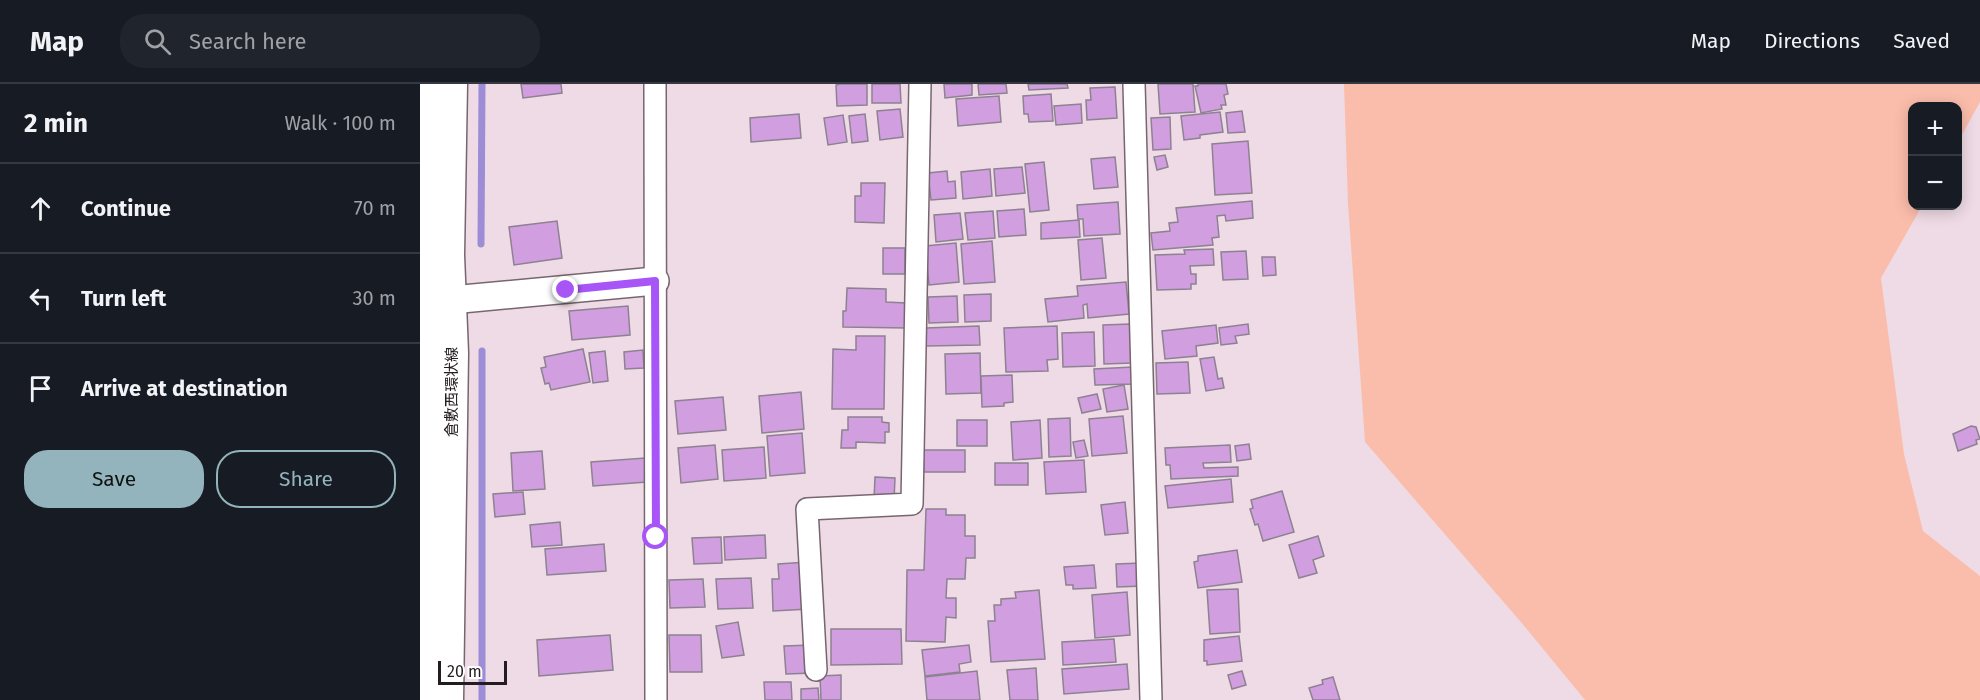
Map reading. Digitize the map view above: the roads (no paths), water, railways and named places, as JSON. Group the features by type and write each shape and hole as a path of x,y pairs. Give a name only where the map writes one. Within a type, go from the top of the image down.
{"main road":[{"name":"倉敷西環状線","path":"424,84 421,257 432,302 453,353 448,700"},
{"name":"倉敷西環状線","path":"422,700 422,510 426,353 432,302 449,255 452,84"}],"street":[{"path":"655,84 656,700"},
{"path":"816,670 807,509 912,504 920,84"},
{"path":"1134,84 1151,700"},
{"path":"432,302 655,281"}],"waterway":[{"path":"481,244 482,84"},
{"path":"482,351 482,700"}]}
